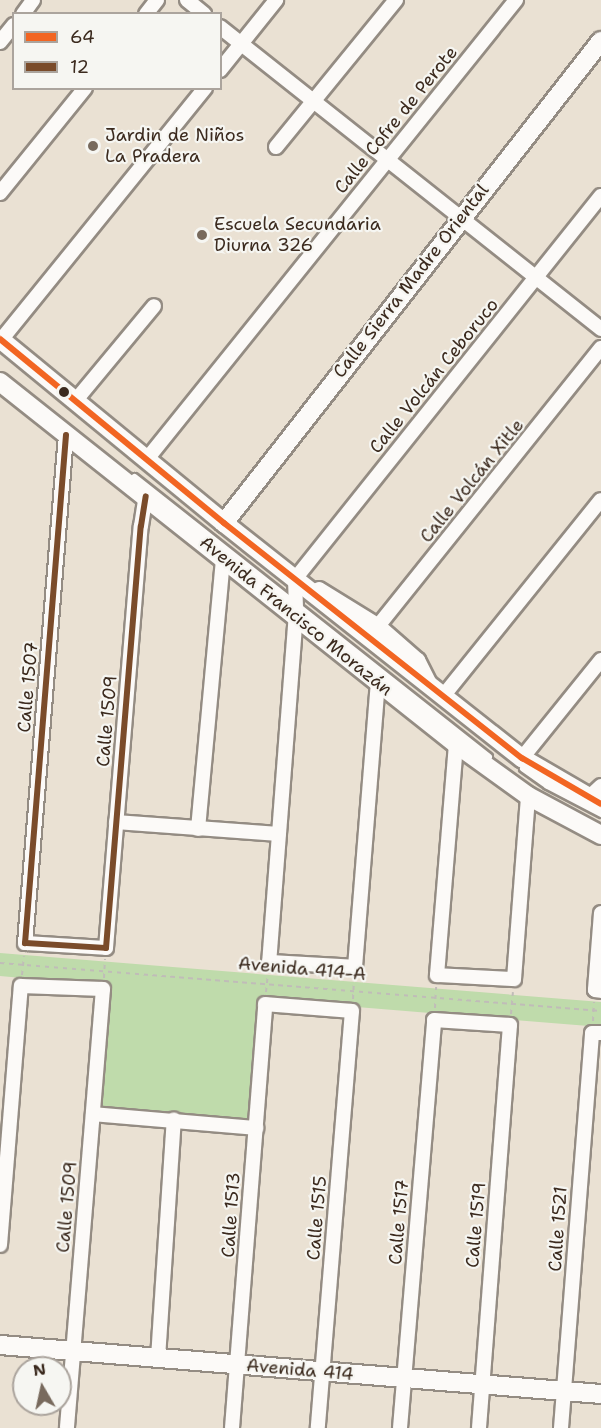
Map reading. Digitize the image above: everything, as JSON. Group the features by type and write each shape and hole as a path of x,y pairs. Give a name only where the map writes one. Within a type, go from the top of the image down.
{"street":[{"path":"148,12 157,0"},
{"path":"186,0 201,12"},
{"path":"222,68 276,0"},
{"path":"276,147 396,0"},
{"name":"Calle Cofre de Perote","path":"147,459 516,0"},
{"path":"0,42 12,27"},
{"path":"222,28 315,100 534,279 601,329"},
{"name":"Calle Sierra Madre Oriental","path":"224,523 460,218 601,41"},
{"path":"0,193 83,90"},
{"path":"0,342 203,90"},
{"name":"Calle Volcán Ceboruco","path":"296,583 601,196"},
{"path":"76,400 154,306"},
{"name":"Avenida Francisco Morazán","path":"0,342 76,400 296,583 375,631 437,689 522,758 594,802"},
{"name":"Calle Volcán Xitle","path":"375,631 601,348"},
{"name":"Avenida Francisco Morazán","path":"0,382 223,558 296,608 378,682 456,744 528,796 601,835"},
{"name":"Calle 1507","path":"25,943 66,435"},
{"name":"Calle 1509","path":"106,948 141,526 146,496"},
{"path":"437,689 601,500"},
{"path":"198,829 223,558"},
{"path":"268,962 296,608 296,583"},
{"path":"522,758 601,660"},
{"path":"355,967 378,682"},
{"path":"456,744 437,975 514,979 528,796"},
{"path":"594,802 601,786"},
{"path":"117,822 279,834"},
{"path":"598,991 601,913"},
{"path":"25,943 106,948"},
{"name":"Avenida 414-A","path":"268,962 355,967"},
{"path":"0,1245 21,986 103,990"},
{"name":"Calle 1509","path":"68,1428 103,990"},
{"name":"Avenida 414-A","path":"265,1004 352,1011"},
{"name":"Calle 1513","path":"232,1428 265,1004"},
{"name":"Calle 1515","path":"318,1428 352,1011"},
{"path":"434,1020 510,1025"},
{"name":"Calle 1517","path":"400,1428 434,1020"},
{"name":"Calle 1519","path":"478,1428 510,1025"},
{"name":"Calle 1521","path":"561,1428 596,1033"},
{"path":"93,1114 256,1128"},
{"path":"158,1358 174,1120"},
{"name":"Avenida 414","path":"0,1346 601,1394"}],"lane":[{"path":"0,342 513,761 547,785 601,813"},
{"path":"0,372 296,608 539,795 601,826"}],"path":[{"path":"21,986 25,943"},
{"path":"103,990 106,948"},
{"path":"265,1004 268,962"},
{"name":"Avenida 414-A","path":"0,963 601,1011"},
{"path":"352,1011 355,967"},
{"path":"434,1020 437,975"},
{"path":"510,1025 514,979"},
{"path":"596,1033 593,1010 598,991"}],"green space":[{"path":"0,953 601,1002 601,1027 259,999 249,1121 101,1109 111,986 0,976"}],"transit line":[{"name":"64","path":"0,339 224,523 522,758 601,804"},
{"name":"12","path":"66,435 25,943 106,948 141,526 146,496"}],"place":[{"name":"Jardin de Niños La Pradera","path":"93,146"},
{"name":"Escuela Secundaria Diurna 326","path":"202,235"}]}
